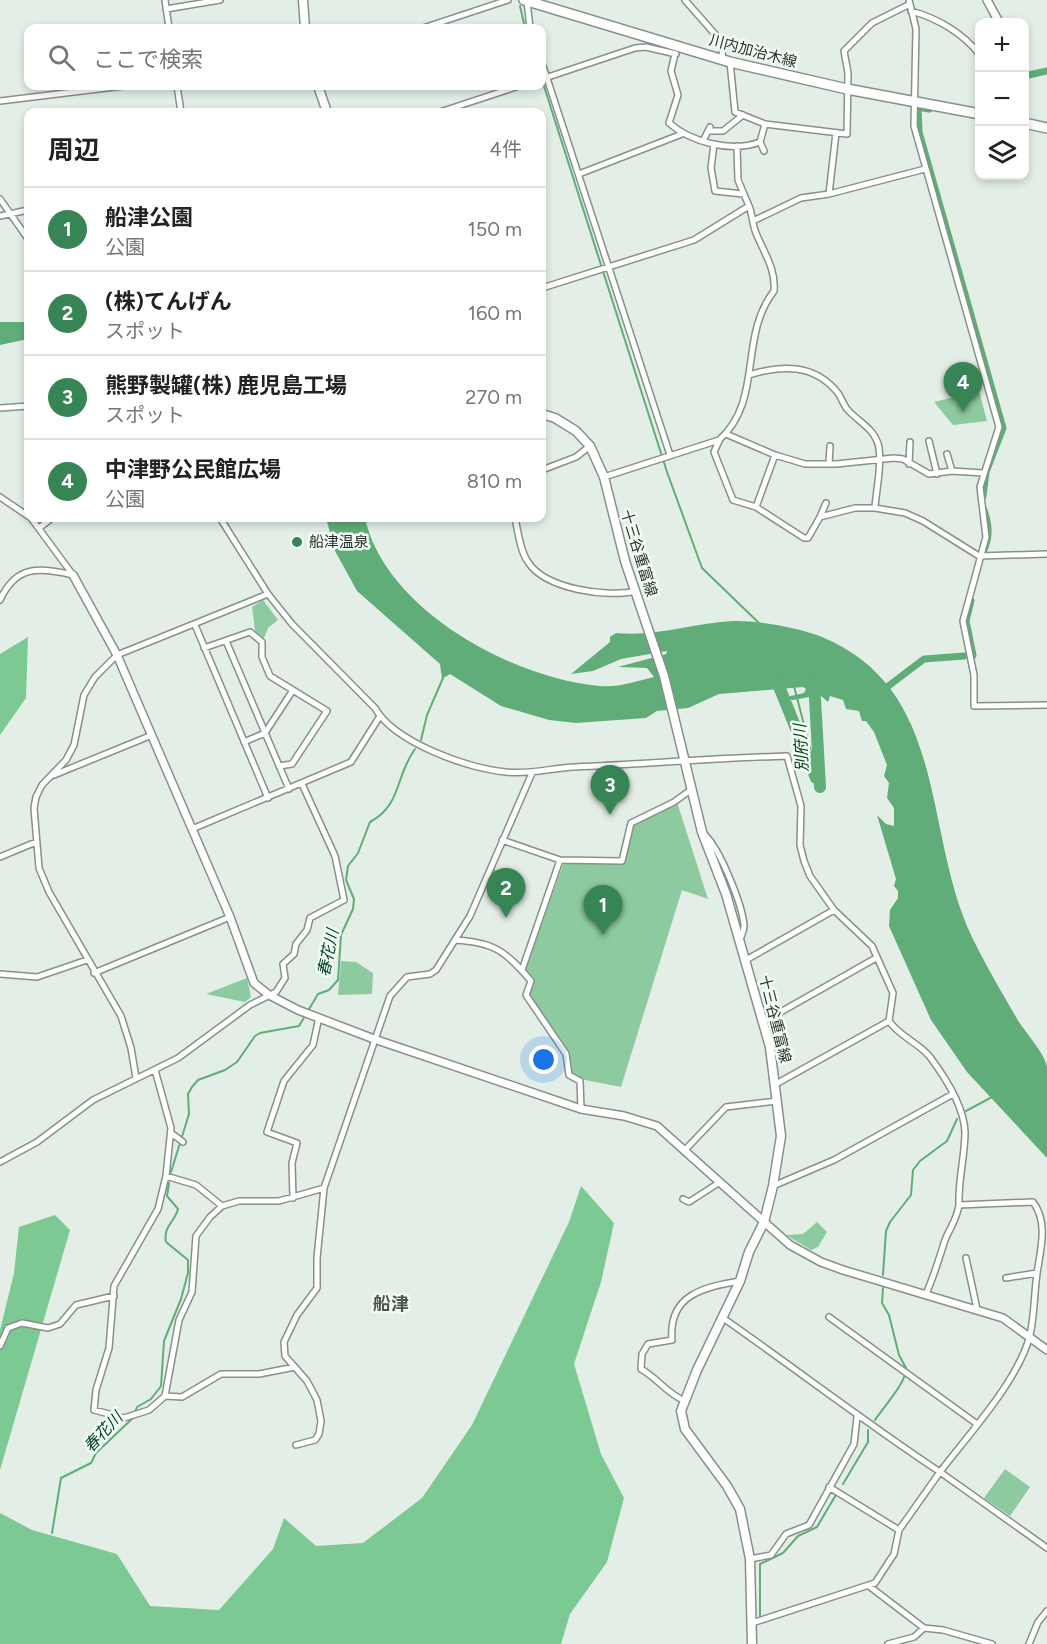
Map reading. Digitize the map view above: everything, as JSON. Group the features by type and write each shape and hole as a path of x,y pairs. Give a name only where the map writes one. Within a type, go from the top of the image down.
{"main road":[{"path":"303,0 305,24"},
{"name":"川内加治木線","path":"526,0 727,61 847,89 975,113"},
{"path":"319,90 326,108"},
{"path":"1029,124 1047,128"},
{"name":"十三谷重富線","path":"546,415 555,418 576,432 590,446 604,477 625,561 675,718 702,832 726,894 746,960 763,1022 776,1084 782,1136 764,1222 749,1252 740,1281 683,1400"},
{"path":"683,1400 681,1411 685,1429 728,1486 736,1502 750,1559 752,1644"}],"street":[{"path":"165,0 168,24"},
{"path":"166,9 220,0"},
{"path":"435,24 508,0"},
{"path":"526,0 529,24"},
{"path":"684,0 721,41 727,61 732,107 743,115 765,124 847,134 844,51 872,23 910,5"},
{"path":"987,0 997,18"},
{"path":"910,5 942,23 975,49"},
{"path":"910,5 916,29 914,126 999,427 983,473 979,493 987,531 963,621 974,675 974,706 1047,705"},
{"path":"546,78 635,48 646,47 675,54"},
{"path":"684,48 675,54 671,71 678,94 669,123 682,134 714,144 737,146 760,142"},
{"path":"546,84 579,174 668,456"},
{"path":"0,101 90,90"},
{"path":"178,90 180,108"},
{"path":"452,108 507,90"},
{"path":"703,141 710,129 723,131 743,115"},
{"path":"764,151 760,142 765,124"},
{"path":"829,194 836,133"},
{"path":"579,174 682,134"},
{"path":"714,144 712,188 719,193 743,194"},
{"path":"604,477 719,440 726,434 746,399 756,324 762,307 774,291 774,285 771,264 756,233 755,220 738,180 737,146"},
{"path":"755,220 801,198 829,194 925,169"},
{"path":"0,199 24,233"},
{"path":"546,287 693,240 749,206"},
{"path":"0,216 24,211"},
{"path":"749,375 779,367 798,367 826,381 837,391 847,409 874,435 879,448 875,508"},
{"path":"0,408 24,406"},
{"path":"726,434 775,455 805,464 903,459 925,474 952,471 983,473"},
{"path":"719,440 714,452 729,495 733,500 756,507 804,538 807,538 826,503"},
{"path":"929,441 937,474"},
{"path":"909,464 910,442"},
{"path":"546,468 576,457 590,446"},
{"path":"829,464 830,446"},
{"path":"947,454 952,471"},
{"path":"756,507 775,455"},
{"path":"0,497 24,513"},
{"path":"820,517 855,508 875,508 905,513 923,521 979,556 1047,554"},
{"path":"34,522 73,575 117,655 230,917 255,982 269,994 298,1010 374,1039 581,1109 624,1116 657,1126 790,1245 821,1262 1003,1318 1047,1350"},
{"path":"39,528 47,522"},
{"path":"223,522 268,594 292,624 375,708 380,716 397,731 459,761 504,772 532,773 551,768 684,759 787,756 801,806 800,845 810,876 834,910 872,946 893,993 889,1021 896,1031 929,1055 953,1094 963,1119 965,1132 957,1215 945,1239 941,1260 926,1294"},
{"path":"516,522 526,561 544,578 564,586 613,594 636,591"},
{"path":"0,600 9,582 26,571 40,570 73,575"},
{"path":"136,1078 131,1048 121,1016 94,973 45,884 39,868 36,842 36,797 42,785 66,760 74,745 84,695 95,677 117,655 268,594"},
{"path":"195,625 268,798"},
{"path":"204,648 250,632 262,642 262,657 270,676 327,711 292,764 279,766"},
{"path":"226,641 289,789"},
{"path":"244,742 265,733 293,690"},
{"path":"192,829 351,762 380,716"},
{"path":"52,775 152,735"},
{"path":"296,1445 315,1440 319,1434 321,1421 308,1381 285,1356 284,1342 297,1315 317,1288 317,1258 324,1188 374,1039 390,996 400,982 407,977 430,974 436,970 470,916 532,773"},
{"path":"0,1162 37,1142 93,1100 178,1058 201,1039 269,994 276,992 285,978 283,964 294,954 296,944 307,930 310,918 344,900 335,856 302,784"},
{"path":"502,840 560,861 621,861 631,823 674,802 692,789"},
{"path":"0,857 36,842"},
{"path":"522,970 560,861"},
{"path":"746,960 834,910"},
{"path":"94,973 230,917"},
{"path":"455,940 493,946 511,957 531,981 526,995 566,1054 569,1075 580,1081 581,1109"},
{"path":"763,1022 876,958"},
{"path":"0,974 37,977 87,960"},
{"path":"293,1198 292,1163 297,1143 267,1132 284,1081 313,1045 317,1016"},
{"path":"776,1084 889,1021"},
{"path":"155,1070 171,1133 166,1176 158,1209 114,1286 109,1348 96,1390 94,1410 124,1418 149,1410 165,1396 179,1320 192,1292 196,1236 210,1217 222,1206 239,1200 293,1198 324,1188"},
{"path":"773,1186 834,1160 953,1094"},
{"path":"684,1151 726,1107 777,1101"},
{"path":"171,1133 183,1142"},
{"path":"166,1176 196,1185 222,1206"},
{"path":"683,1199 689,1202 720,1182"},
{"path":"752,1623 875,1583 894,1554 899,1530 1019,1365 1030,1336 1044,1226 1041,1210 1033,1202 959,1205"},
{"path":"966,1258 977,1309"},
{"path":"1006,1278 1037,1273"},
{"path":"683,1400 670,1392 658,1378 641,1369 642,1354 648,1344 672,1340 671,1330 680,1308 696,1291 740,1281"},
{"path":"0,1346 8,1328 22,1323 48,1328 60,1324 76,1305 114,1296"},
{"path":"830,1317 977,1424"},
{"path":"723,1318 831,1394 857,1417 940,1472 1047,1548"},
{"path":"165,1396 182,1397 221,1374 259,1374 295,1367"},
{"path":"750,1559 771,1555 786,1533 809,1525 854,1444 857,1417"},
{"path":"829,1487 899,1530"},
{"path":"869,1586 924,1628 943,1629 992,1644"},
{"path":"1029,1644 1038,1622 1047,1611"},
{"path":"888,1644 914,1637 924,1628"}],"shaded area":[{"path":"0,322 24,322 24,340 0,345"},
{"path":"979,391 987,421 953,425 934,402"},
{"path":"327,522 366,522 377,551 398,582 425,609 457,633 492,653 529,669 565,680 614,686 654,677 647,668 618,667 666,654 667,651 621,659 593,671 571,674 610,642 610,637 616,633 645,633 733,621 765,623 813,634 863,661 892,692 913,728 926,768 956,896 972,937 1016,1017 1045,1061 1047,1067 1047,1158 967,1072 931,1020 889,926 890,910 898,898 898,891 894,886 896,879 877,815 886,824 894,826 894,808 887,798 889,783 884,776 887,765 874,732 866,721 862,721 859,711 846,709 843,700 830,696 828,702 820,695 793,700 782,698 804,693 806,689 803,687 719,694 688,708 657,711 646,718 576,723 549,720 501,706 450,674 442,679 440,664 357,591 334,549 337,548 337,544 331,536"},
{"path":"263,600 278,620 268,628 264,638 256,637 252,607"},
{"path":"28,637 26,698 0,735 0,654"},
{"path":"677,802 708,899 682,890 621,1087 580,1079 571,1074 568,1053 529,995 534,980 525,970 564,862 623,864 633,826"},
{"path":"493,869 517,878 512,896 487,886"},
{"path":"341,961 356,962 373,973 372,994 338,995"},
{"path":"247,978 251,997 245,1002 206,994"},
{"path":"581,1186 614,1223 601,1282 574,1364 601,1454 624,1498 607,1562 570,1614 561,1644 0,1644 0,1513 32,1530 117,1554 150,1606 219,1610 273,1549 284,1518 316,1546 363,1543 422,1498 472,1425 569,1222"},
{"path":"55,1215 70,1230 0,1470 0,1330 14,1273 19,1227"},
{"path":"817,1222 827,1232 818,1247 811,1250 786,1235 803,1234"},
{"path":"1005,1469 1030,1487 1010,1516 984,1498"}],"waterway":[{"path":"520,6 524,24"},
{"path":"1029,75 1047,71"},
{"path":"545,90 667,472 702,568 760,624"},
{"path":"929,109 918,107 919,132 1003,428 986,472 983,496"},
{"path":"984,510 988,530 984,550"},
{"path":"971,601 966,621 973,655"},
{"path":"887,693 887,687 924,659 964,656"},
{"name":"春花川","path":"421,740 427,715 443,678"},
{"name":"別府川","path":"771,680 776,679 816,778"},
{"name":"別府川","path":"814,681 820,787"},
{"path":"794,686 820,787"},
{"name":"春花川","path":"171,1172 189,1114 188,1094 198,1080 225,1070 237,1062 255,1036 260,1033 299,1026 318,994 329,990 338,980 341,935 353,909 354,899 346,880 348,866 358,853 370,822 380,815 393,799 404,769 415,749"},
{"path":"966,1111 992,1097"},
{"path":"883,1275 886,1231 890,1222 911,1195 913,1170 920,1161 947,1141 957,1119"},
{"name":"春花川","path":"135,1412 137,1407 151,1399 161,1386 164,1341 181,1299 188,1273 188,1260 166,1242 166,1232 178,1209 167,1196 169,1183"},
{"path":"883,1288 882,1303 889,1315 899,1355 906,1368"},
{"path":"875,1420 904,1377"},
{"name":"春花川","path":"52,1533 61,1478 91,1463 96,1453 134,1417"},
{"path":"843,1484 868,1442 868,1430"},
{"path":"760,1616 760,1564 783,1553 798,1536 817,1527 837,1493"}],"place":[{"name":"中津野公民館広場","path":"963,412"},
{"name":"船津温泉","path":"297,542"},
{"name":"熊野製罐(株) 鹿児島工場","path":"610,815"},
{"name":"(株)てんげん","path":"506,918"},
{"name":"船津公園","path":"603,935"}],"district":[{"name":"船津","path":"391,1304"}]}
